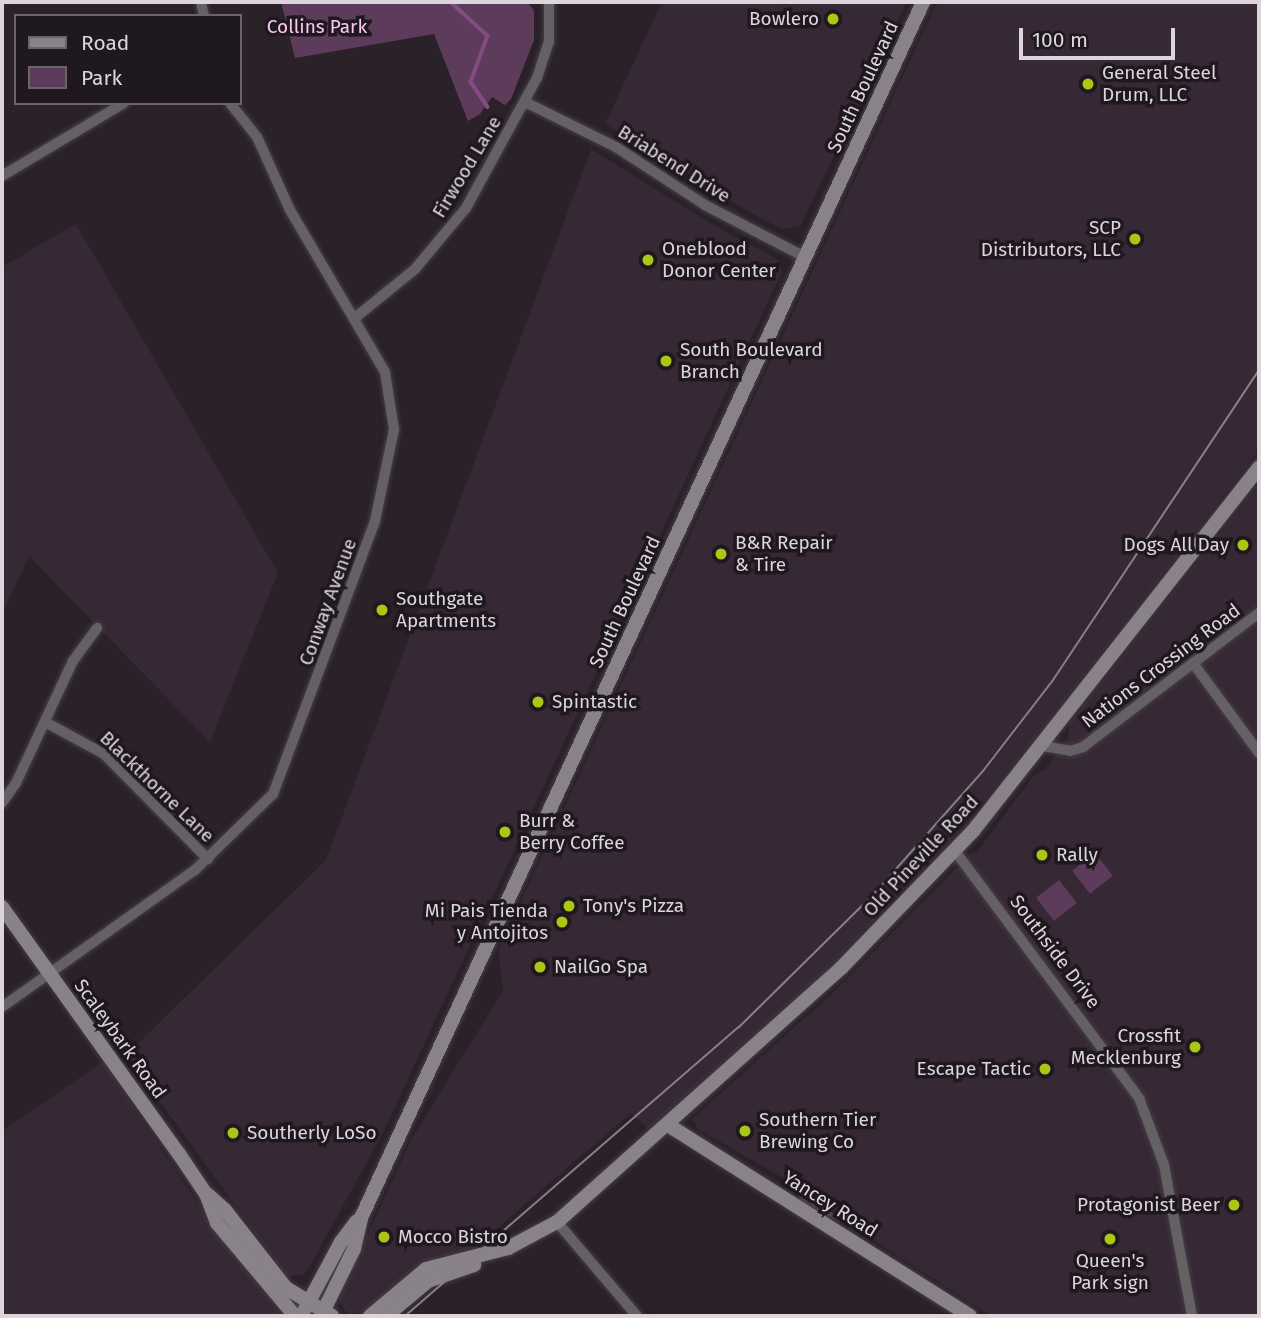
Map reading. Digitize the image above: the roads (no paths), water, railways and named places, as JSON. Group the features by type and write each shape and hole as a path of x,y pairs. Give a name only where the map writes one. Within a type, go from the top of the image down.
{"street":[{"name":"Firwood Lane","path":"356,317 392,290 438,246 466,208 525,102 549,42 549,2"},
{"name":"South Boulevard","path":"301,1316 341,1242 360,1217 923,2"},
{"name":"Briabend Drive","path":"525,102 616,147 705,205 805,257"},
{"path":"2,176 121,105"},
{"name":"Conway Avenue","path":"2,1006 208,859 263,806 280,780 375,521 389,462 394,410 385,372 356,317 286,203 257,137 233,107"},
{"name":"Old Pineville Road","path":"370,1316 426,1269 509,1248 557,1222 841,968 955,851 1043,746 1259,467"},
{"name":"Nations Crossing Road","path":"1043,746 1076,751 1259,613"},
{"path":"2,803 16,783 73,661 97,628"},
{"path":"1193,663 1259,753"},
{"name":"Blackthorne Lane","path":"44,722 104,754 208,859"},
{"name":"Southside Drive","path":"955,851 1138,1097 1162,1158 1192,1316"},
{"name":"Scaleybark Road","path":"2,907 205,1194 217,1223 295,1316"},
{"name":"Yancey Road","path":"668,1125 970,1316"},
{"name":"Scaleybark Road","path":"205,1194 225,1210 286,1287 325,1315"},
{"name":"South Boulevard","path":"325,1315 354,1249 360,1217"},
{"path":"557,1222 637,1316"},
{"name":"Old Pineville Road","path":"386,1316 428,1281 528,1250 549,1236 557,1222"}],"waterway":[{"path":"451,2 488,36 471,82 488,107"}],"tram line":[{"path":"405,1316 739,1027 872,896 983,771 1053,680 1259,370"}],"place":[{"name":"Bowlero","path":"833,19"},
{"name":"General Steel Drum, LLC","path":"1088,84"},
{"name":"SCP Distributors, LLC","path":"1135,239"},
{"name":"Oneblood Donor Center","path":"648,260"},
{"name":"South Boulevard Branch","path":"666,361"},
{"name":"Dogs All Day","path":"1243,545"},
{"name":"B&R Repair & Tire","path":"721,554"},
{"name":"Southgate Apartments","path":"382,610"},
{"name":"Spintastic","path":"538,702"},
{"name":"Burr & Berry Coffee","path":"505,832"},
{"name":"Rally","path":"1042,855"},
{"name":"Tony's Pizza","path":"569,906"},
{"name":"Mi Pais Tienda y Antojitos","path":"562,922"},
{"name":"NailGo Spa","path":"540,967"},
{"name":"Crossfit Mecklenburg","path":"1195,1047"},
{"name":"Escape Tactic","path":"1045,1069"},
{"name":"Southern Tier Brewing Co","path":"745,1131"},
{"name":"Southerly LoSo","path":"233,1133"},
{"name":"Protagonist Beer","path":"1234,1205"},
{"name":"Mocco Bistro","path":"384,1237"},
{"name":"Queen's Park sign","path":"1110,1239"}],"park label":[{"name":"Collins Park","path":"317,27"}]}
